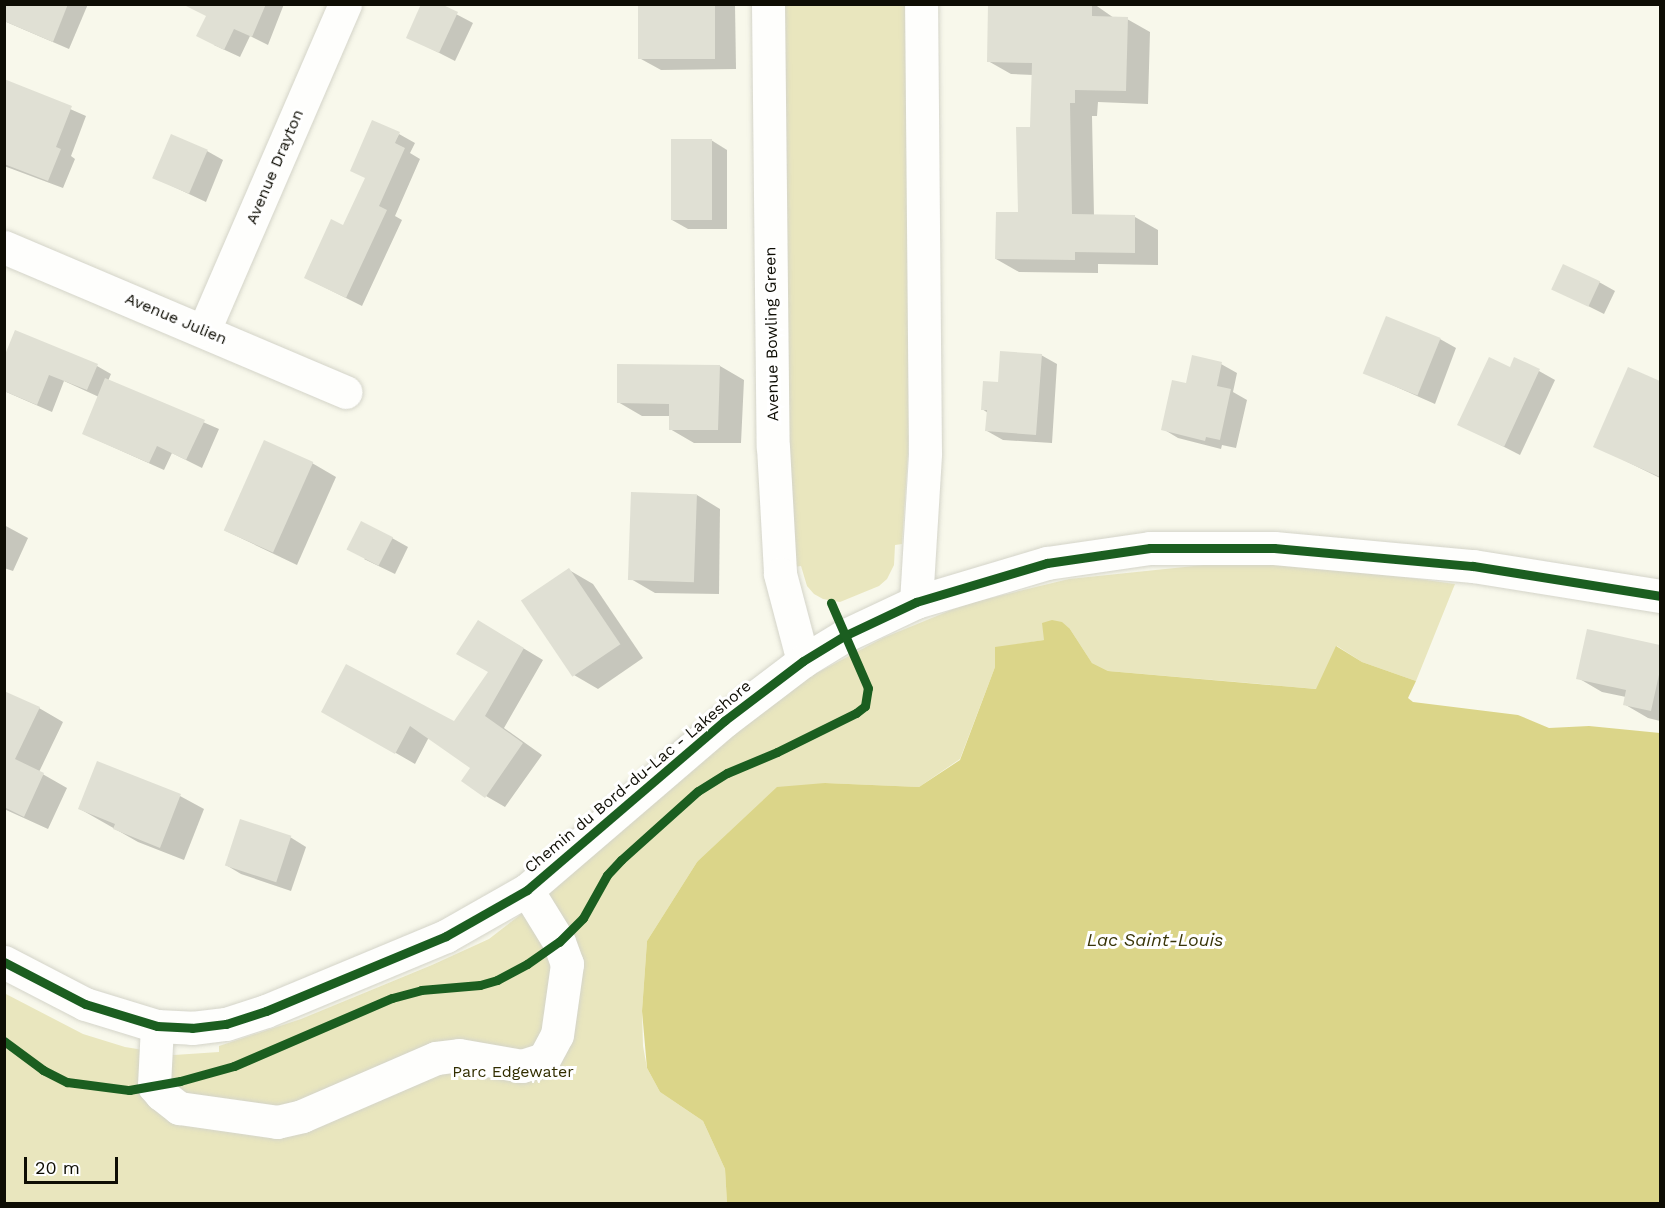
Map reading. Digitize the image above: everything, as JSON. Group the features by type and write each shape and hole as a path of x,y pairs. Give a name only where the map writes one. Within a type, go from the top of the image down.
{"street":[{"name":"Avenue Drayton","path":"204,330 345,4"},
{"name":"Avenue Bowling Green","path":"768,4 775,493 780,574 802,661"},
{"path":"916,602 925,453 921,4"},
{"name":"Avenue Julien","path":"4,248 204,330 346,392"},
{"name":"Chemin du Bord-du-Lac - Lakeshore","path":"4,962 85,1004 157,1026 192,1028 226,1024 266,1011 446,936 527,890 724,721 802,661 844,636 916,602 1047,563 1150,548 1274,548 1473,566 1660,596"},
{"path":"157,1026 154,1086 161,1094 179,1108 277,1122 302,1116 436,1058 459,1054 522,1066 544,1059 557,1035 567,964 559,942 527,890"}],"green space":[{"path":"782,5 906,5 911,408 902,544 895,545 894,565 887,579 879,586 840,602 823,599 814,594 807,586 801,566 793,567 786,329"},
{"name":"Parc Edgewater","path":"1223,563 1324,566 1455,584 1416,681 1362,662 1337,646 1317,689 1108,671 1092,663 1070,629 1044,640 995,648 995,667 960,759 919,787 825,783 697,862 647,941 642,1011 643,1046 647,1068 660,1092 703,1121 725,1169 727,1203 5,1203 4,993 83,1034 125,1047 174,1055 219,1052 219,1046 301,1019 489,939 563,882 747,719 815,674 883,638 966,604 1069,579"}],"water":[{"name":"Lac Saint-Louis","path":"1052,620 1062,622 1070,629 1092,663 1108,671 1316,689 1336,646 1362,662 1416,681 1408,698 1413,702 1518,715 1549,728 1589,726 1660,733 1660,1203 727,1203 725,1169 703,1121 660,1092 647,1068 642,1011 647,941 697,862 777,787 825,783 919,787 960,760 995,667 995,647 1044,640 1042,623"}],"building":[{"path":"4,4 68,4 53,42 4,21"},
{"path":"182,4 266,4 252,37 234,29 224,50 196,36 206,16"},
{"path":"421,4 441,4 458,12 439,53 406,38"},
{"path":"638,4 715,4 715,59 638,59"},
{"path":"988,4 1092,4 1092,16 1128,17 1126,91 1075,90 1075,103 1070,103 1072,214 1135,215 1135,253 1075,252 1075,260 995,259 996,212 1018,212 1016,127 1030,127 1032,63 987,62"},
{"path":"4,79 72,106 56,147 61,149 48,181 4,164"},
{"path":"372,120 400,132 395,143 405,148 379,206 387,210 346,298 304,278 331,219 343,225 365,178 350,171"},
{"path":"171,134 208,150 189,194 152,178"},
{"path":"671,139 712,139 712,220 671,220"},
{"path":"1563,264 1600,281 1588,307 1551,289"},
{"path":"1386,316 1441,338 1417,396 1363,373"},
{"path":"15,330 98,364 87,390 49,375 37,405 4,391 4,357"},
{"path":"1000,351 1042,354 1036,435 985,431 987,410 981,410 983,381 998,382"},
{"path":"1192,355 1222,362 1217,386 1231,389 1220,440 1206,437 1205,441 1161,430 1172,380 1186,383"},
{"path":"1489,357 1510,367 1514,357 1540,369 1504,447 1457,425"},
{"path":"617,364 720,365 718,430 669,430 669,404 617,403"},
{"path":"1628,367 1660,381 1660,477 1593,447"},
{"path":"105,378 205,420 186,460 157,446 149,463 82,434"},
{"path":"264,440 313,462 273,552 224,530"},
{"path":"631,492 697,494 694,582 628,580"},
{"path":"361,521 393,537 379,566 346,550"},
{"path":"569,568 620,644 572,677 521,600"},
{"path":"478,620 524,648 485,716 523,743 485,798 461,781 470,768 410,726 395,754 321,712 346,664 454,721 488,672 456,654"},
{"path":"1587,629 1660,645 1660,670 1651,711 1623,705 1626,690 1576,679"},
{"path":"4,691 40,707 15,759 44,773 24,817 4,807"},
{"path":"97,761 181,794 160,848 113,829 115,824 78,809"},
{"path":"240,819 291,836 276,882 225,866"}],"cycle path":[{"path":"4,962 85,1004 157,1026 192,1028 226,1024 266,1011 446,936 527,890 724,721 803,661 844,636 916,602 1047,563 1150,548 1274,548 1473,566 1660,596"},
{"path":"4,1041 43,1070 67,1082 129,1090 180,1081 234,1066 392,998 421,990 480,985 497,980 527,964 559,942 583,918 607,875 698,791 727,773 777,752 856,713 865,706 868,688 831,603"}]}
